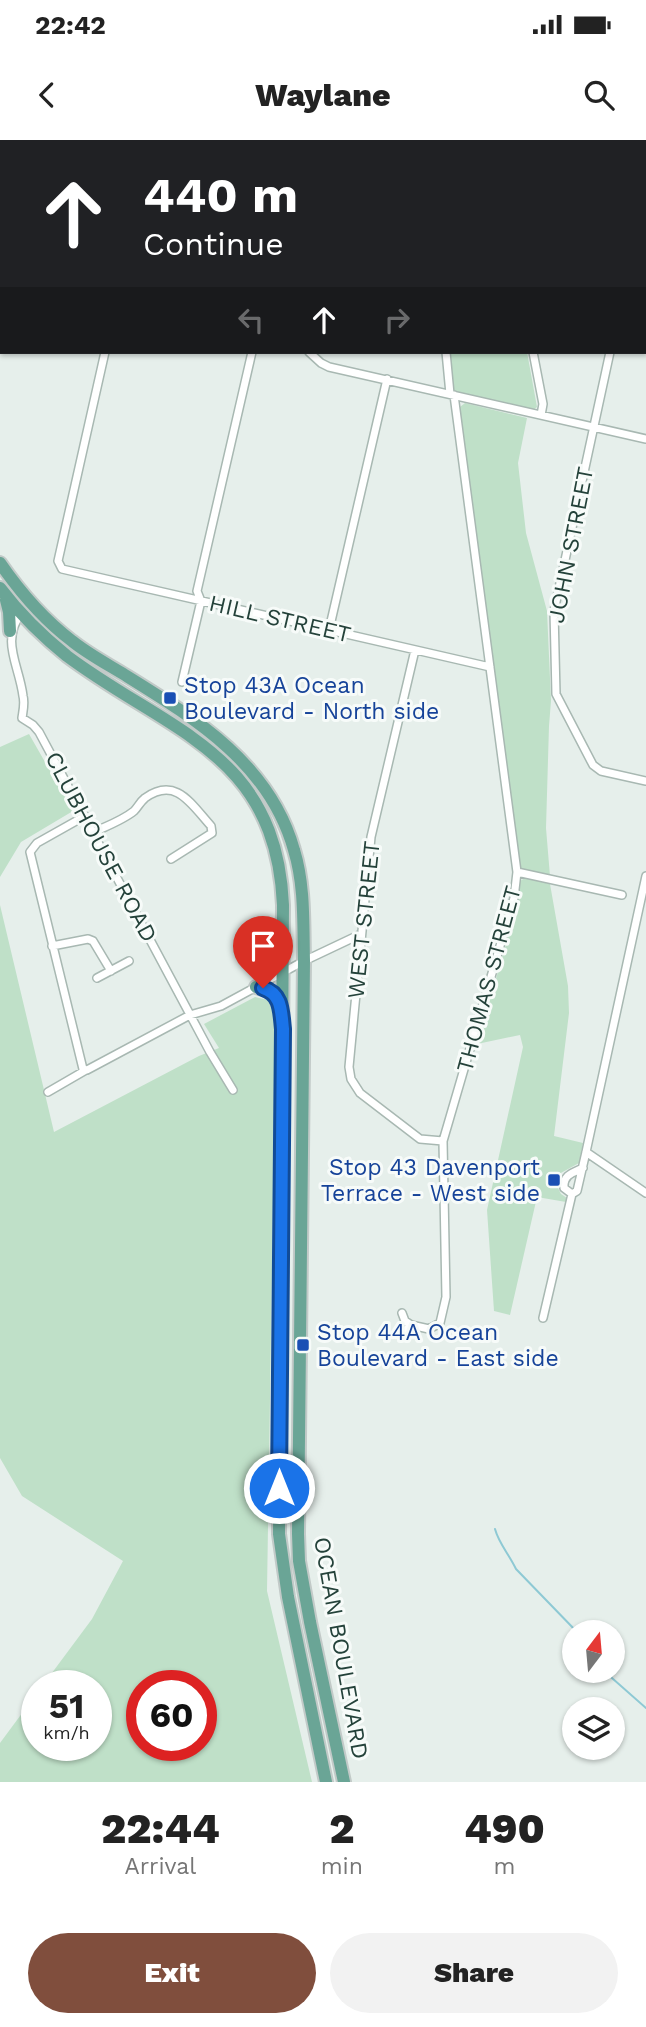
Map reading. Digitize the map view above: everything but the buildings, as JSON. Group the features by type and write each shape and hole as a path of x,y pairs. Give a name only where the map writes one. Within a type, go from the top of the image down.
{"main road":[{"name":"OCEAN BOULEVARD","path":"0,563 31,604 74,642 198,722 242,759 272,800 294,849 303,903 304,961 299,1561 318,1668 344,1782"},
{"name":"OCEAN BOULEVARD","path":"1,589 20,614 66,655 189,734 230,768 270,832 277,852 283,892 279,1534 288,1597 326,1782"},
{"path":"1,589 9,612 10,635"},
{"path":"10,635 20,630 44,636"},
{"path":"256,987 268,990 277,997 283,1029"},
{"path":"282,1125 290,1093 297,1092 301,1098"}],"street":[{"name":"HILL STREET","path":"105,354 58,561 62,569 490,667"},
{"path":"182,682 201,601 197,591 252,354"},
{"path":"311,354 329,367 646,439"},
{"name":"THOMAS STREET","path":"411,1325 429,1329 440,1323 446,1297 443,1142 514,898 517,872 446,354"},
{"path":"533,354 543,404 541,415"},
{"name":"JOHN STREET","path":"610,354 554,611 556,694 593,765 601,771 646,781"},
{"path":"329,630 387,379"},
{"path":"10,635 20,614 31,604"},
{"name":"CLUBHOUSE ROAD","path":"10,635 10,649 24,698 22,718 39,732 233,1090"},
{"name":"WEST STREET","path":"415,650 371,837 349,1067 351,1079 360,1093 420,1139 443,1142"},
{"path":"94,832 133,811 142,800 161,789 170,789 185,797 211,826 212,833 171,859"},
{"path":"85,816 30,849 79,1061 83,1069 87,1070"},
{"path":"517,872 622,895"},
{"path":"543,1318 572,1194 577,1191 583,1168 646,876"},
{"path":"48,1092 190,1015 221,1006 361,934"},
{"path":"52,946 93,941 111,971"},
{"path":"97,978 129,961"},
{"path":"586,1152 646,1193"},
{"path":"572,1194 564,1188 564,1181 567,1176 583,1168"},
{"path":"402,1313 405,1321 411,1325 402,1334"}],"green space":[{"path":"450,354 527,354 537,407 533,410 453,391"},
{"path":"465,403 527,418 518,463 526,533 547,611 551,701 546,828 550,876 520,869 460,407"},
{"path":"29,734 73,811 21,842 0,877 0,747"},
{"path":"525,878 550,884 568,986 569,1013 554,1136 583,1143 579,1163 559,1174 556,1184 561,1194 567,1198 566,1202 537,1197 510,1315 494,1311 487,1210 523,1047 520,1035 477,1044 518,903 520,881"},
{"path":"0,905 54,1132 219,1048 204,1024 255,997 268,1000 276,1014 267,1591 312,1782 0,1782 0,1743 21,1715 21,1761 112,1761 112,1670 54,1670 92,1619 123,1561 22,1496 0,1458"}],"waterway":[{"path":"495,1529 516,1569 565,1620"},
{"path":"619,1684 646,1708"}],"place":[{"name":"Stop 43A Ocean Boulevard - North side","path":"170,698"},
{"name":"Stop 43 Davenport Terrace - West side","path":"554,1180"},
{"name":"Stop 44A Ocean Boulevard - East side","path":"303,1345"}],"route":[{"path":"263,988 273,992 280,1003 283,1029 279,1488"}]}
